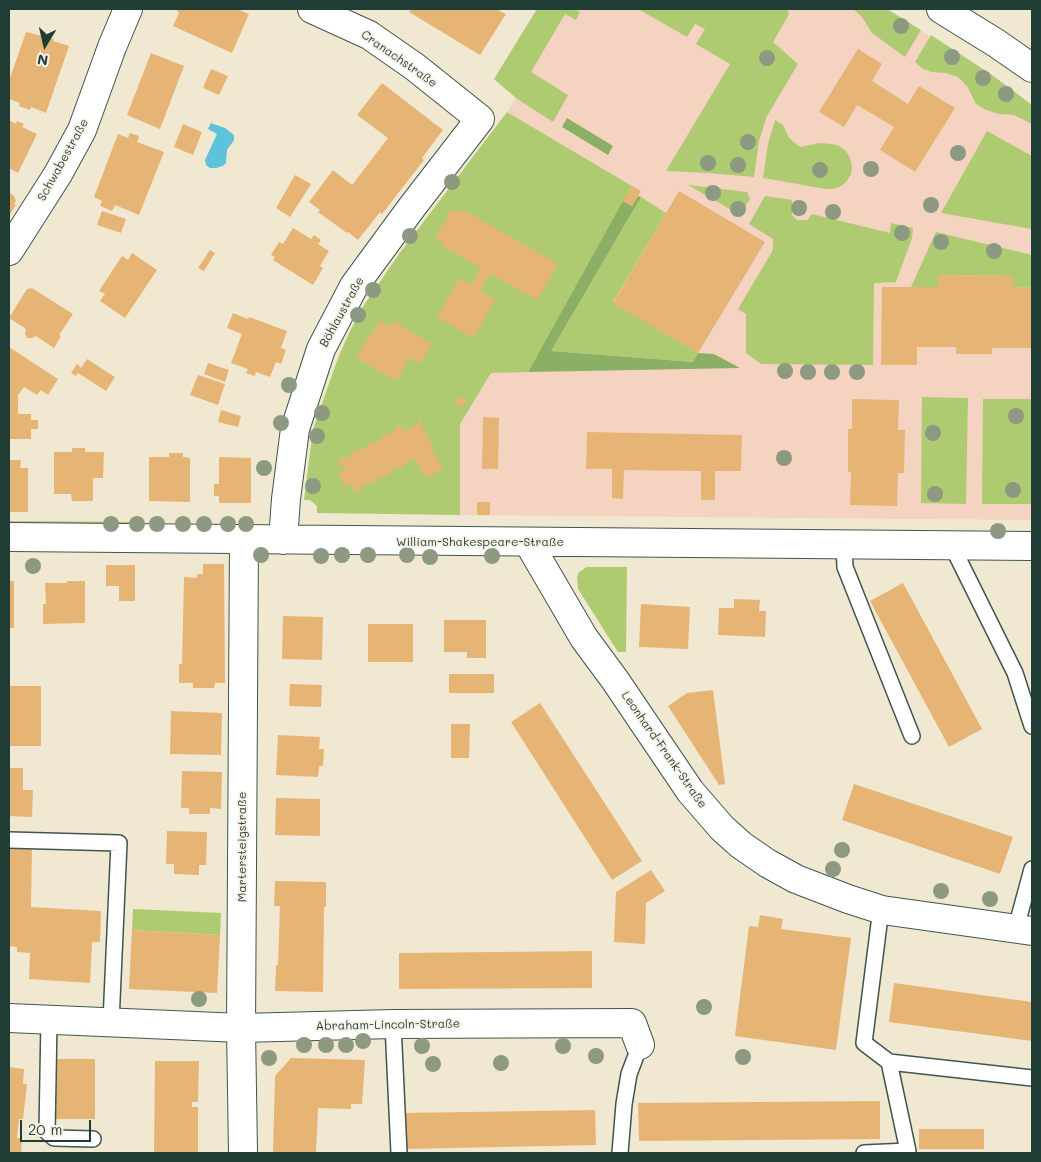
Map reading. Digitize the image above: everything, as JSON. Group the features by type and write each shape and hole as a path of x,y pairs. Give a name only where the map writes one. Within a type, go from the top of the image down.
{"street":[{"name":"Schwabestraße","path":"9,250 58,174 82,130 112,46 128,9"},
{"name":"Cranachstraße","path":"312,9 368,35 415,67 480,119"},
{"path":"940,9 996,43 1032,68"},
{"name":"Böhlaustraße","path":"283,540 295,429 321,349 354,286 480,119"},
{"name":"William-Shakespeare-Straße","path":"9,538 1032,546"},
{"name":"Martersteigstraße","path":"243,1153 241,1028 244,540"},
{"name":"Leonhard-Frank-Straße","path":"528,542 584,638 615,680 690,791 722,828 741,845 767,863 796,879 848,900 882,910 1024,930"},
{"name":"Abraham-Lincoln-Straße","path":"9,1018 241,1028 393,1024 632,1023 640,1045"}],"lane":[{"path":"844,545 845,567 912,736"},
{"path":"952,546 1015,673 1032,726"},
{"path":"9,840 119,843 110,1022"},
{"path":"1024,930 1032,869"},
{"path":"882,910 864,1043 890,1062 1032,1078"},
{"path":"49,1020 47,1132 54,1138 93,1139"},
{"path":"393,1024 399,1153"},
{"name":"Abraham-Lincoln-Straße","path":"620,1153 624,1104 629,1074 640,1045"},
{"path":"864,1153 908,1151 890,1062"}],"shaded area":[{"path":"537,9 887,9 992,75 1032,105 1032,520 460,515 460,424 491,373 528,371 632,186 507,112 516,98 494,79"}],"green space":[{"path":"537,9 574,9 580,12 576,20 565,14 531,72 568,95 553,122 516,98 494,79"},
{"path":"638,9 787,9 789,14 773,42 798,64 767,116 759,141 754,177 666,171 730,64 696,44 705,29 695,24 687,37"},
{"path":"853,9 887,9 921,30 905,57 872,33 862,17"},
{"path":"931,35 992,75 1032,105 1032,124 1014,115 999,114 986,110 976,104 967,86 958,77 923,69 915,62"},
{"path":"507,112 632,186 528,372 491,373 460,424 460,515 317,513 317,506 310,500 304,500 313,429 338,358 349,333 364,305 399,254"},
{"path":"567,118 613,146 608,155 562,127"},
{"path":"775,120 783,125 789,138 800,147 820,143 832,144 846,151 852,166 851,174 847,181 834,189 826,189 763,178 768,144"},
{"path":"987,131 1032,156 1032,229 941,213"},
{"path":"688,185 747,192 750,199 740,215"},
{"path":"638,196 641,197 551,351 693,362 698,353 714,354 740,368 528,372 623,201 632,206"},
{"path":"765,196 792,200 792,215 797,220 807,220 812,214 890,233 891,223 913,228 912,238 896,282 874,283 873,365 761,364 746,353 746,314 738,309 773,250 773,239 749,224"},
{"path":"641,197 666,213 613,302 698,353 693,362 551,351"},
{"path":"936,232 1032,255 1032,288 1013,287 1012,276 938,275 938,287 911,287"},
{"path":"922,397 968,398 966,504 921,503"},
{"path":"983,399 1032,399 1032,504 982,504"},
{"path":"9,521 144,522 144,525 9,525"},
{"path":"587,567 627,567 626,652 618,652 578,589 577,577 579,572"},
{"path":"133,909 221,913 220,935 132,930"}],"water":[{"path":"211,123 225,128 234,135 234,140 227,150 226,163 216,168 210,168 206,165 205,160 217,134 208,129"}],"building":[{"path":"176,9 237,9 249,14 232,53 173,26 179,13"},
{"path":"412,9 496,9 506,14 480,55 409,12"},
{"path":"26,32 54,39 53,41 69,46 46,113 31,107 30,110 19,106 20,103 9,99 9,81"},
{"path":"858,49 882,64 872,81 908,104 919,86 955,108 915,172 880,150 894,127 857,105 844,127 819,112"},
{"path":"151,53 184,66 160,129 127,115"},
{"path":"211,69 228,76 219,95 203,88"},
{"path":"382,83 443,130 422,158 424,160 382,214 380,212 358,240 318,212 320,210 309,202 333,170 352,185 388,138 357,115"},
{"path":"9,120 16,124 17,121 24,124 22,127 37,134 18,173 9,168"},
{"path":"183,124 202,132 193,155 174,147"},
{"path":"130,133 139,136 137,142 164,152 139,215 115,205 112,211 100,206 102,201 94,197 118,134 128,138"},
{"path":"295,175 311,184 290,217 276,208"},
{"path":"632,186 641,191 632,206 623,201"},
{"path":"679,191 765,242 698,353 613,303"},
{"path":"9,192 14,196 16,201 14,204 16,205 9,216"},
{"path":"452,209 460,213 462,209 558,264 537,300 490,273 480,291 495,300 473,338 437,317 459,278 471,285 481,268 441,245 443,242 435,238"},
{"path":"102,211 126,219 121,233 97,225"},
{"path":"293,228 311,239 314,235 321,240 318,244 329,251 320,266 323,268 313,285 273,260 275,257 271,255 279,242 283,244"},
{"path":"210,250 215,253 204,271 198,268"},
{"path":"132,253 157,270 125,318 100,301 105,294 99,291 122,256 128,260"},
{"path":"938,275 1013,276 1013,287 1032,288 1032,348 992,348 992,354 956,354 956,347 917,347 917,365 881,365 882,287 938,287"},
{"path":"32,288 73,314 59,335 61,336 54,348 36,336 27,338 25,334 26,329 9,318 27,289"},
{"path":"233,313 287,331 281,348 286,350 281,364 276,362 270,377 256,372 255,376 246,373 248,369 231,363 242,334 227,328"},
{"path":"380,321 390,327 394,321 432,344 420,364 409,358 396,381 356,358"},
{"path":"9,347 58,379 48,395 41,390 37,395 24,387 18,395 18,414 31,414 31,420 38,420 38,429 31,429 31,439 9,439"},
{"path":"87,359 115,377 106,391 78,373 76,376 71,373 77,364 81,368"},
{"path":"208,363 229,370 225,382 204,374"},
{"path":"198,375 225,384 218,405 190,395"},
{"path":"460,396 467,400 462,408 455,403"},
{"path":"852,399 899,400 898,430 905,430 904,473 898,473 897,506 850,505 851,472 848,472 848,429 852,429"},
{"path":"221,410 241,416 238,427 218,422"},
{"path":"483,417 499,418 498,469 482,469"},
{"path":"419,420 422,421 421,425 429,440 433,441 429,443 443,469 426,478 415,458 403,465 405,468 402,470 400,467 388,473 389,476 385,475 373,481 375,484 372,485 371,482 359,489 360,491 357,493 356,490 353,492 353,484 346,488 338,474 345,470 341,464 339,466 337,463 340,461 338,458 342,457 343,460 355,453 354,450 357,449 358,451 369,445 368,442 371,441 372,444 384,437 382,434 385,433 387,435 398,429 396,427 399,425 400,428 404,426 403,433 418,424"},
{"path":"587,432 742,435 741,471 715,471 715,500 701,500 701,471 624,470 623,499 612,498 612,469 586,469"},
{"path":"72,448 85,448 85,452 104,452 103,478 93,478 93,501 72,501 71,494 54,494 54,452 72,452"},
{"path":"169,453 183,453 183,457 190,458 190,502 149,501 149,457 169,457"},
{"path":"219,457 251,458 251,503 219,503 219,496 214,496 214,484 219,484"},
{"path":"9,460 21,460 20,468 28,468 28,512 9,512"},
{"path":"477,502 490,502 490,515 477,515"},
{"path":"203,564 224,564 225,683 215,683 214,688 193,688 193,683 179,683 179,664 182,664 184,577 197,578 197,574 203,574"},
{"path":"106,565 135,565 135,601 119,601 119,586 106,586"},
{"path":"9,581 14,581 14,628 9,628"},
{"path":"67,581 85,581 85,623 43,624 43,604 46,604 45,583 67,583"},
{"path":"903,583 982,729 949,747 870,601"},
{"path":"734,599 760,600 759,611 766,611 765,637 718,635 719,608 734,608"},
{"path":"641,604 690,607 688,649 639,647"},
{"path":"283,616 323,617 322,660 282,659"},
{"path":"444,620 486,620 486,658 467,658 467,652 444,652"},
{"path":"368,624 413,624 413,662 368,662"},
{"path":"449,674 494,674 494,693 449,693"},
{"path":"290,684 322,685 321,707 289,706"},
{"path":"9,686 41,686 41,746 9,746"},
{"path":"713,690 725,784 719,785 668,706 687,693"},
{"path":"540,703 642,861 612,880 511,722"},
{"path":"171,711 222,713 221,755 170,754"},
{"path":"451,724 470,724 469,758 451,758"},
{"path":"278,735 320,737 319,749 324,749 323,766 319,766 318,777 276,775"},
{"path":"9,768 23,768 23,790 33,790 32,817 9,816"},
{"path":"182,771 222,772 221,809 210,808 210,814 189,814 189,808 181,808"},
{"path":"854,784 1013,837 1000,874 842,820"},
{"path":"276,798 320,799 320,836 275,835"},
{"path":"167,831 207,832 206,865 199,865 199,875 174,874 174,864 166,864"},
{"path":"9,845 32,845 31,907 101,911 100,942 92,942 90,983 29,979 30,953 17,952 17,947 9,946"},
{"path":"651,870 665,891 646,903 645,944 614,942 616,892"},
{"path":"275,881 326,882 323,992 275,991 280,906 274,906"},
{"path":"760,915 783,919 781,929 851,938 836,1050 735,1036 749,926 758,927"},
{"path":"132,930 220,935 217,993 129,989"},
{"path":"592,951 592,988 399,989 399,953"},
{"path":"894,983 1032,1002 1032,1041 889,1022"},
{"path":"291,1058 365,1060 362,1104 351,1104 351,1109 318,1108 316,1153 273,1153 275,1076"},
{"path":"53,1059 95,1059 95,1119 53,1119"},
{"path":"155,1061 199,1061 198,1102 192,1102 192,1107 198,1107 198,1153 154,1153"},
{"path":"9,1067 24,1069 23,1084 27,1084 23,1119 19,1119 17,1138 22,1138 21,1153 9,1153"},
{"path":"880,1101 880,1139 639,1141 638,1103"},
{"path":"595,1110 596,1145 404,1149 403,1113"},
{"path":"919,1129 984,1129 984,1149 919,1149"}]}
